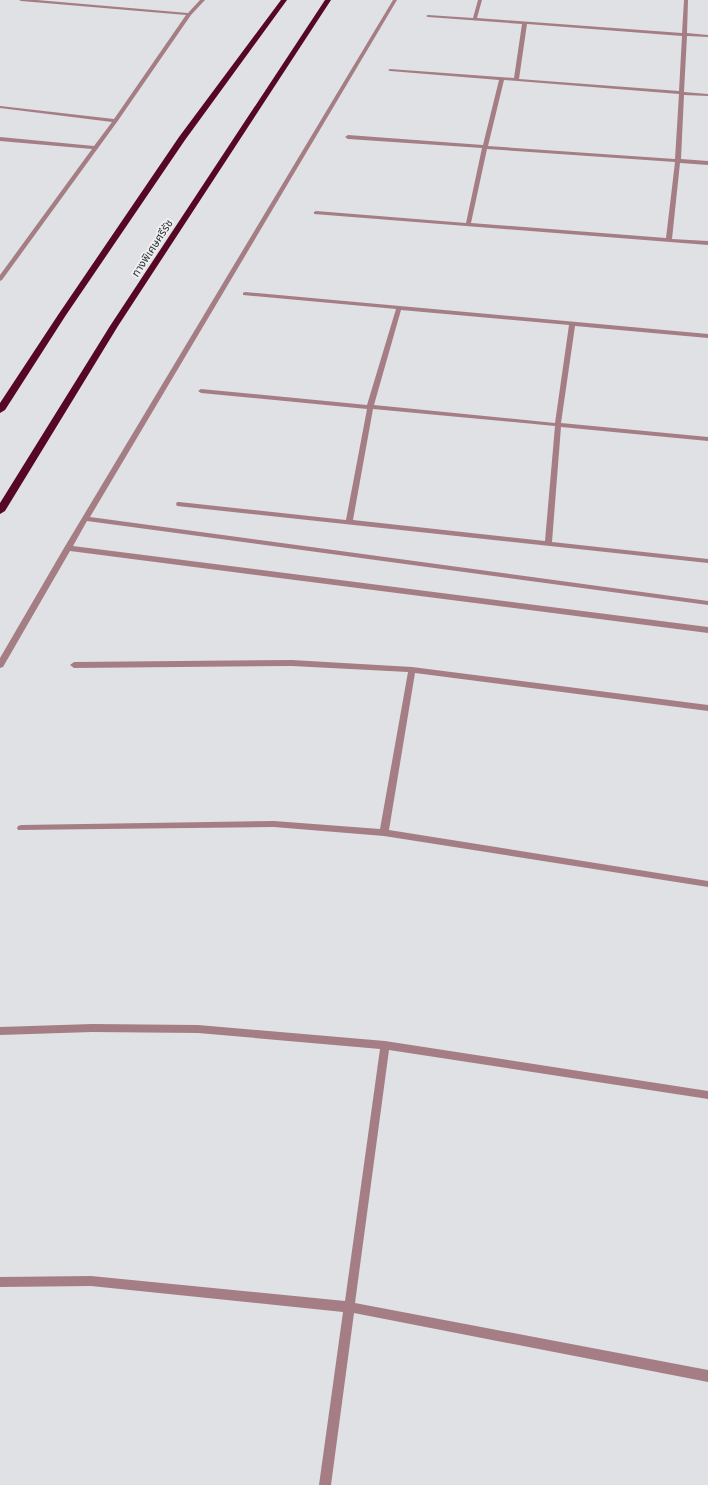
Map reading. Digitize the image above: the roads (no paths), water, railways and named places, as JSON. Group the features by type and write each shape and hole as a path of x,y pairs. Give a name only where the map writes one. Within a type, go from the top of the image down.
{"highway":[{"path":"0,410 62,315 182,139 284,0"},
{"name":"ทางพิเศษศรีรัช","path":"0,511 114,326 328,0"}],"street":[{"path":"21,0 189,14"},
{"path":"0,279 189,14 203,0"},
{"path":"0,665 68,548 395,0"},
{"path":"475,18 480,0"},
{"path":"669,239 678,160 686,0"},
{"path":"428,16 475,18 708,36"},
{"path":"516,80 525,22"},
{"path":"390,70 708,95"},
{"path":"468,224 502,79"},
{"path":"0,107 114,121"},
{"path":"348,137 708,163"},
{"path":"0,139 94,148"},
{"path":"316,213 708,243"},
{"path":"245,294 708,336"},
{"path":"349,522 370,407 399,308"},
{"path":"548,544 558,425 572,324"},
{"path":"201,391 708,439"},
{"path":"179,504 708,561"},
{"path":"86,519 708,603"},
{"path":"68,548 708,630"},
{"path":"74,665 292,663 412,670 708,708"},
{"path":"384,833 412,670"},
{"path":"21,828 274,824 384,833 708,884"},
{"path":"0,1031 92,1028 198,1029 385,1045 708,1094"},
{"path":"325,1485 385,1045"},
{"path":"0,1282 91,1281 349,1307 708,1376"}]}
